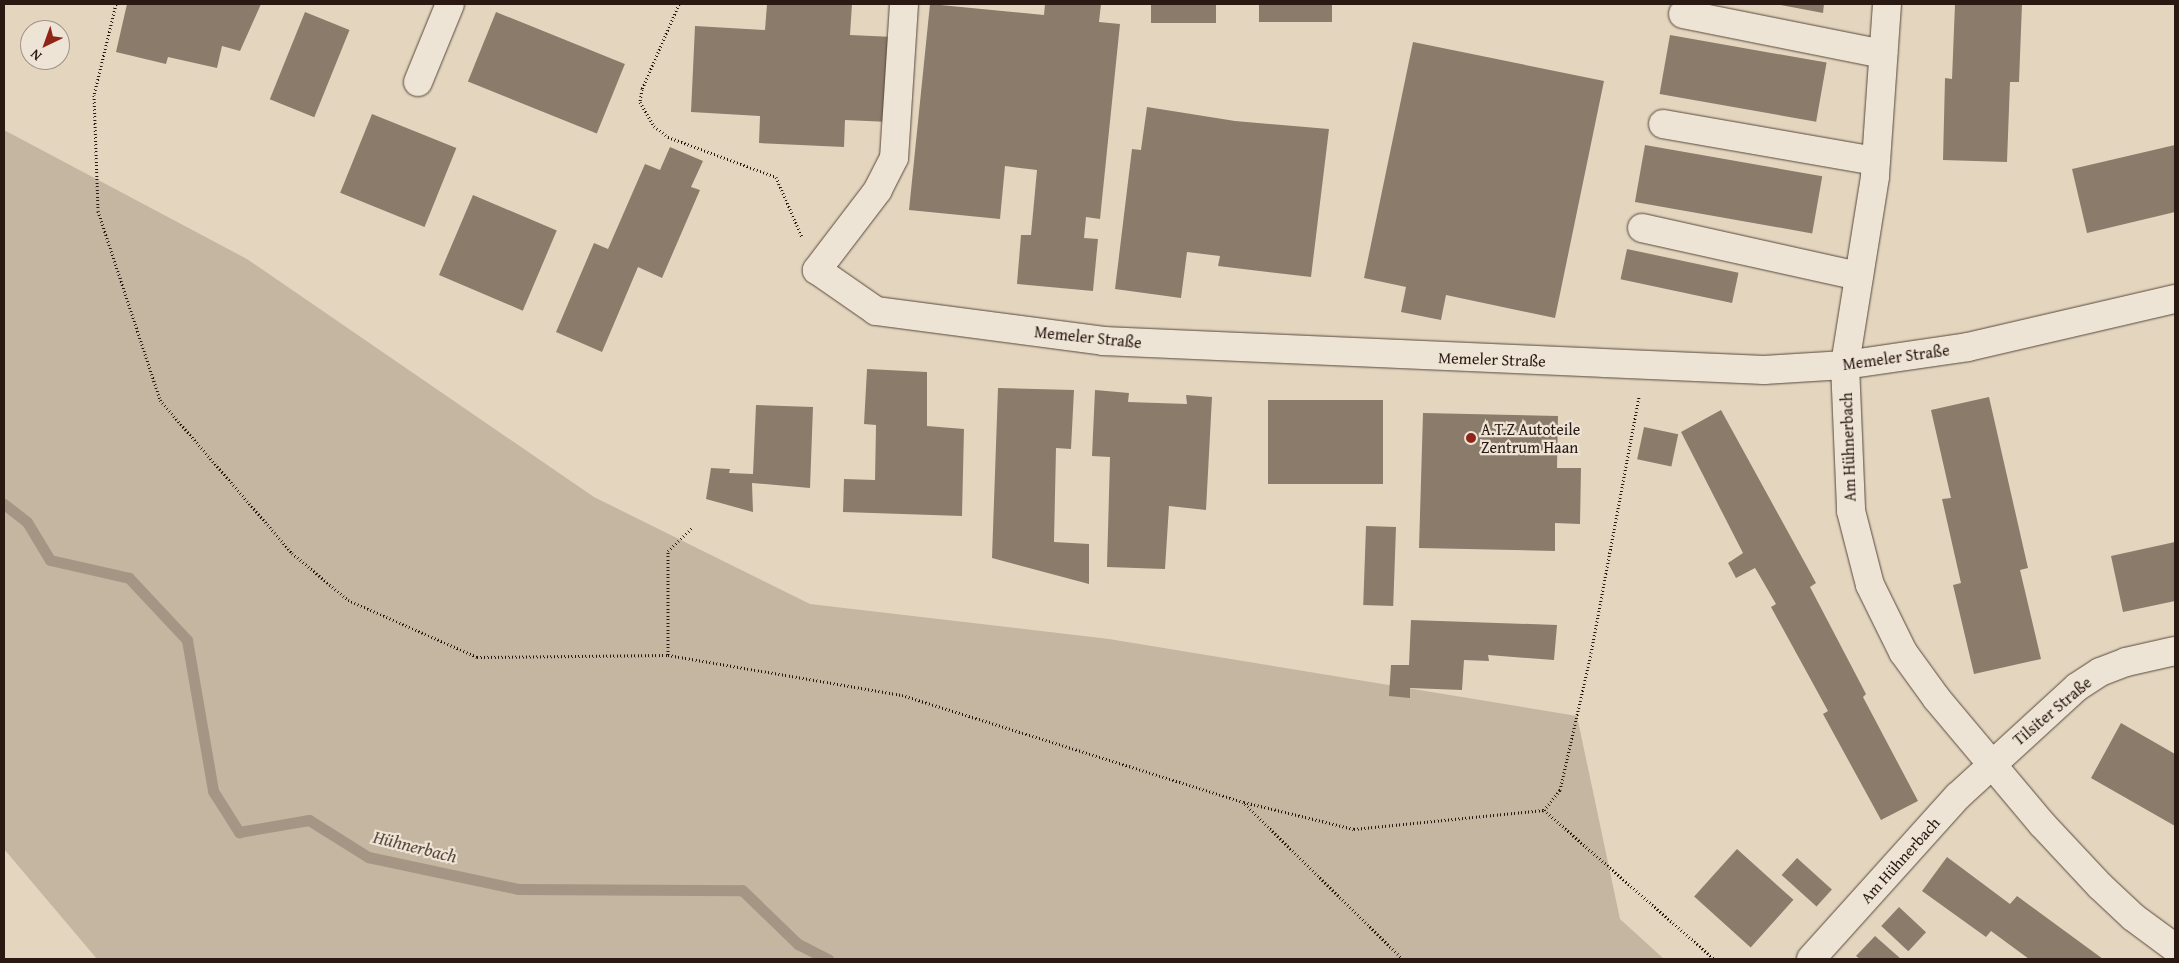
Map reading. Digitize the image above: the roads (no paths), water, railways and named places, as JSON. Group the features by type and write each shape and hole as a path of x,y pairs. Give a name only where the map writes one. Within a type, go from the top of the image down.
{"street":[{"path":"418,82 450,4"},
{"name":"Memeler Straße","path":"904,4 894,158 878,190 817,270 876,311 1103,341 1764,370 1845,365 1968,347 2175,298"},
{"name":"Am Hühnerbach","path":"1887,4 1876,161 1845,365 1851,511 1870,585 1903,652 1991,762 2100,886 2133,917 2175,948"},
{"path":"1683,14 1883,54"},
{"path":"1663,124 1876,161"},
{"path":"1642,228 1859,276"},
{"name":"Tilsiter Straße","path":"1991,762 2076,687 2100,672 2126,662 2175,651"},
{"name":"Am Hühnerbach","path":"1811,959 1991,762"}],"waterway":[{"name":"Hühnerbach","path":"4,504 27,522 50,560 129,578 187,640 213,791 239,832 309,820 368,857 519,889 742,890 798,944 828,959"}],"place":[{"name":"A.T.Z Autoteile Zentrum Haan","path":"1471,438"}]}
